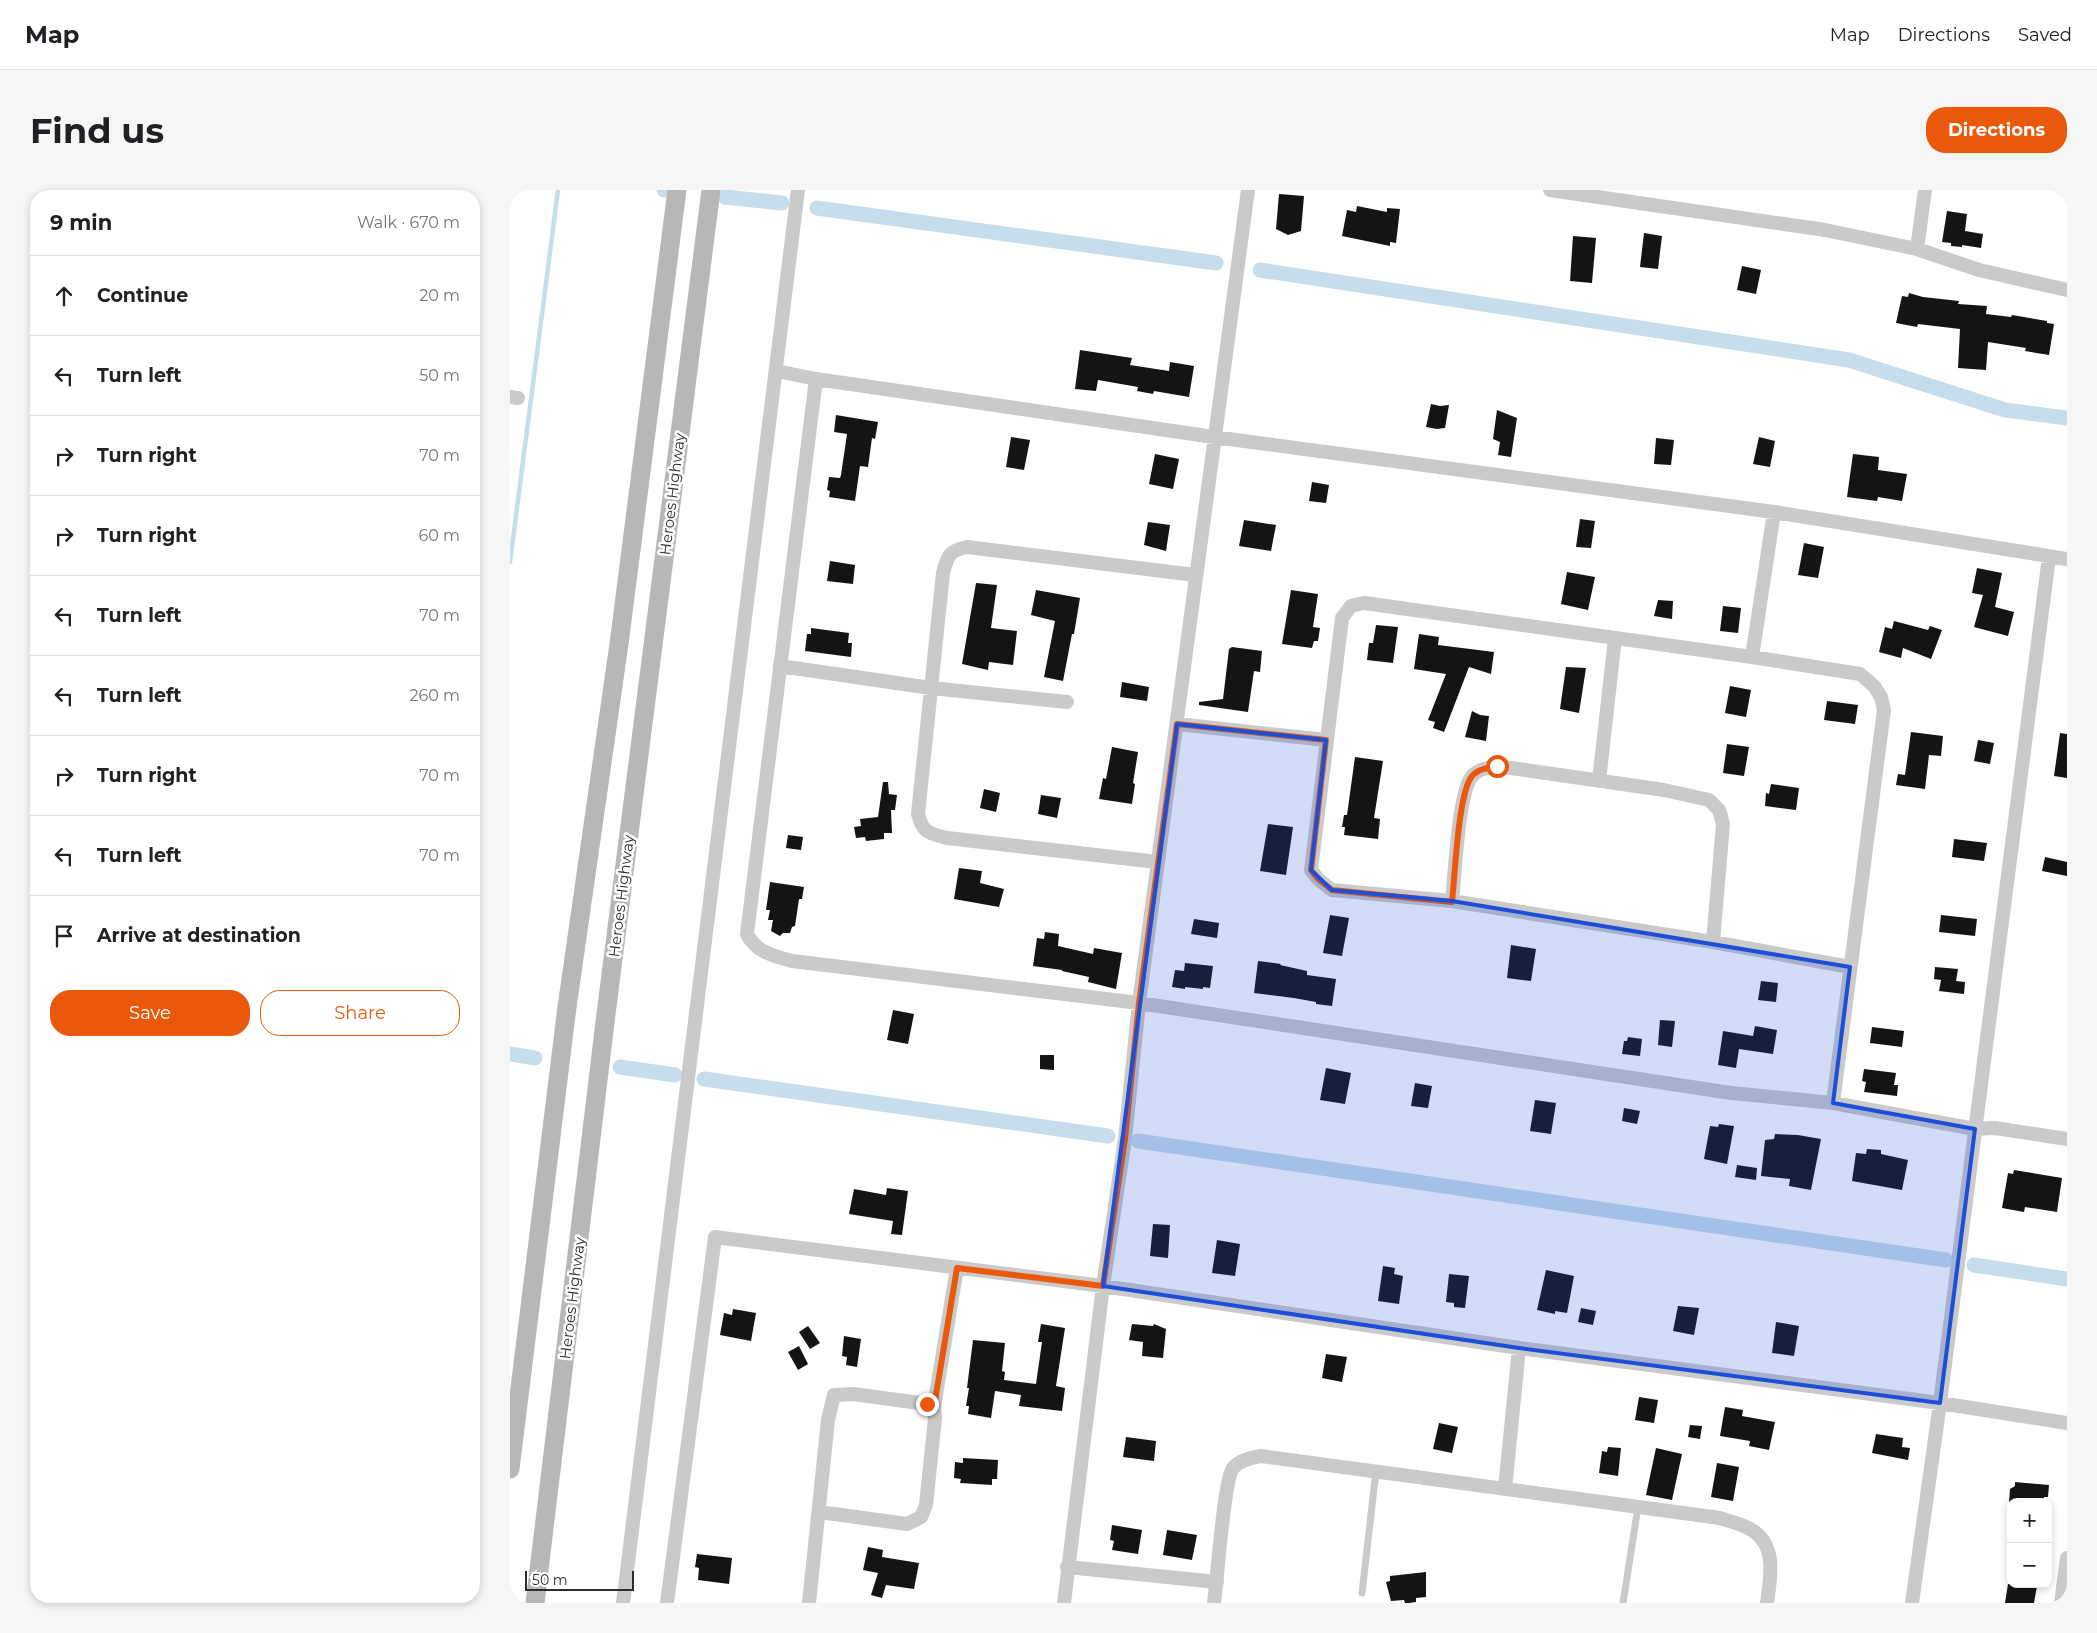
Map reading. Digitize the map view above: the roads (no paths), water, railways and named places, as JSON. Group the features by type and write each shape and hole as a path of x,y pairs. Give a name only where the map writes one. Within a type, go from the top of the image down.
{"main road":[{"path":"510,1469 567,1007 620,644 677,190"},
{"name":"Heroes Highway","path":"535,1603 606,1014 711,190"}],"street":[{"path":"623,1603 798,190"},
{"path":"1064,1603 1103,1286 1125,1139 1139,1003 1157,862 1248,190"},
{"path":"1550,190 1825,230 1917,248 1979,270 2067,290"},
{"path":"1917,248 1925,190"},
{"path":"777,371 816,379 1214,437 1774,512 2067,559"},
{"path":"816,379 746,934 751,944 768,954 792,961 1139,1003 1731,1093 1833,1103 1975,1129 1995,1128 2067,1139"},
{"path":"1752,657 1774,512"},
{"path":"1157,862 946,838 928,833 922,828 918,814 943,573 949,555 955,549 967,547 1195,575"},
{"path":"1912,1603 1940,1403 2049,557"},
{"path":"1833,1103 1884,710 1881,697 1874,686 1860,674 1752,657 1364,603 1351,606 1342,618 1311,870 1318,879 1332,890 1452,902 1713,942 1850,967"},
{"path":"1599,781 1615,638"},
{"path":"780,666 931,688 1067,702"},
{"path":"1177,724 1326,740"},
{"path":"1452,902 1466,789 1471,778 1481,769 1497,766 1664,790 1708,800 1720,810 1723,824 1713,942"},
{"path":"667,1603 715,1237 1103,1286 1519,1348 1940,1403 2067,1423"},
{"path":"820,1512 907,1524 920,1517 926,1505 935,1418 934,1407 957,1268"},
{"path":"1505,1489 1519,1348"},
{"path":"809,1603 820,1512 828,1420 834,1395 853,1394 927,1404 934,1407"},
{"path":"1214,1603 1226,1492 1232,1469 1242,1461 1261,1456 1720,1518 1748,1527 1762,1539 1769,1551 1772,1568 1767,1603"},
{"path":"2061,1603 2067,1558"},
{"path":"1067,1567 1216,1582"}],"lane":[{"path":"1362,1593 1376,1471"},
{"path":"1623,1603 1638,1507"}],"waterway":[{"path":"510,562 558,190"},
{"path":"725,197 782,203"},
{"path":"817,208 1216,263"},
{"path":"1260,270 1849,360 2005,410 2067,418"},
{"path":"510,1054 535,1058"},
{"path":"620,1067 675,1075"},
{"path":"704,1079 1108,1136"},
{"path":"1138,1141 1946,1260"},
{"path":"1974,1265 2067,1279"}]}
